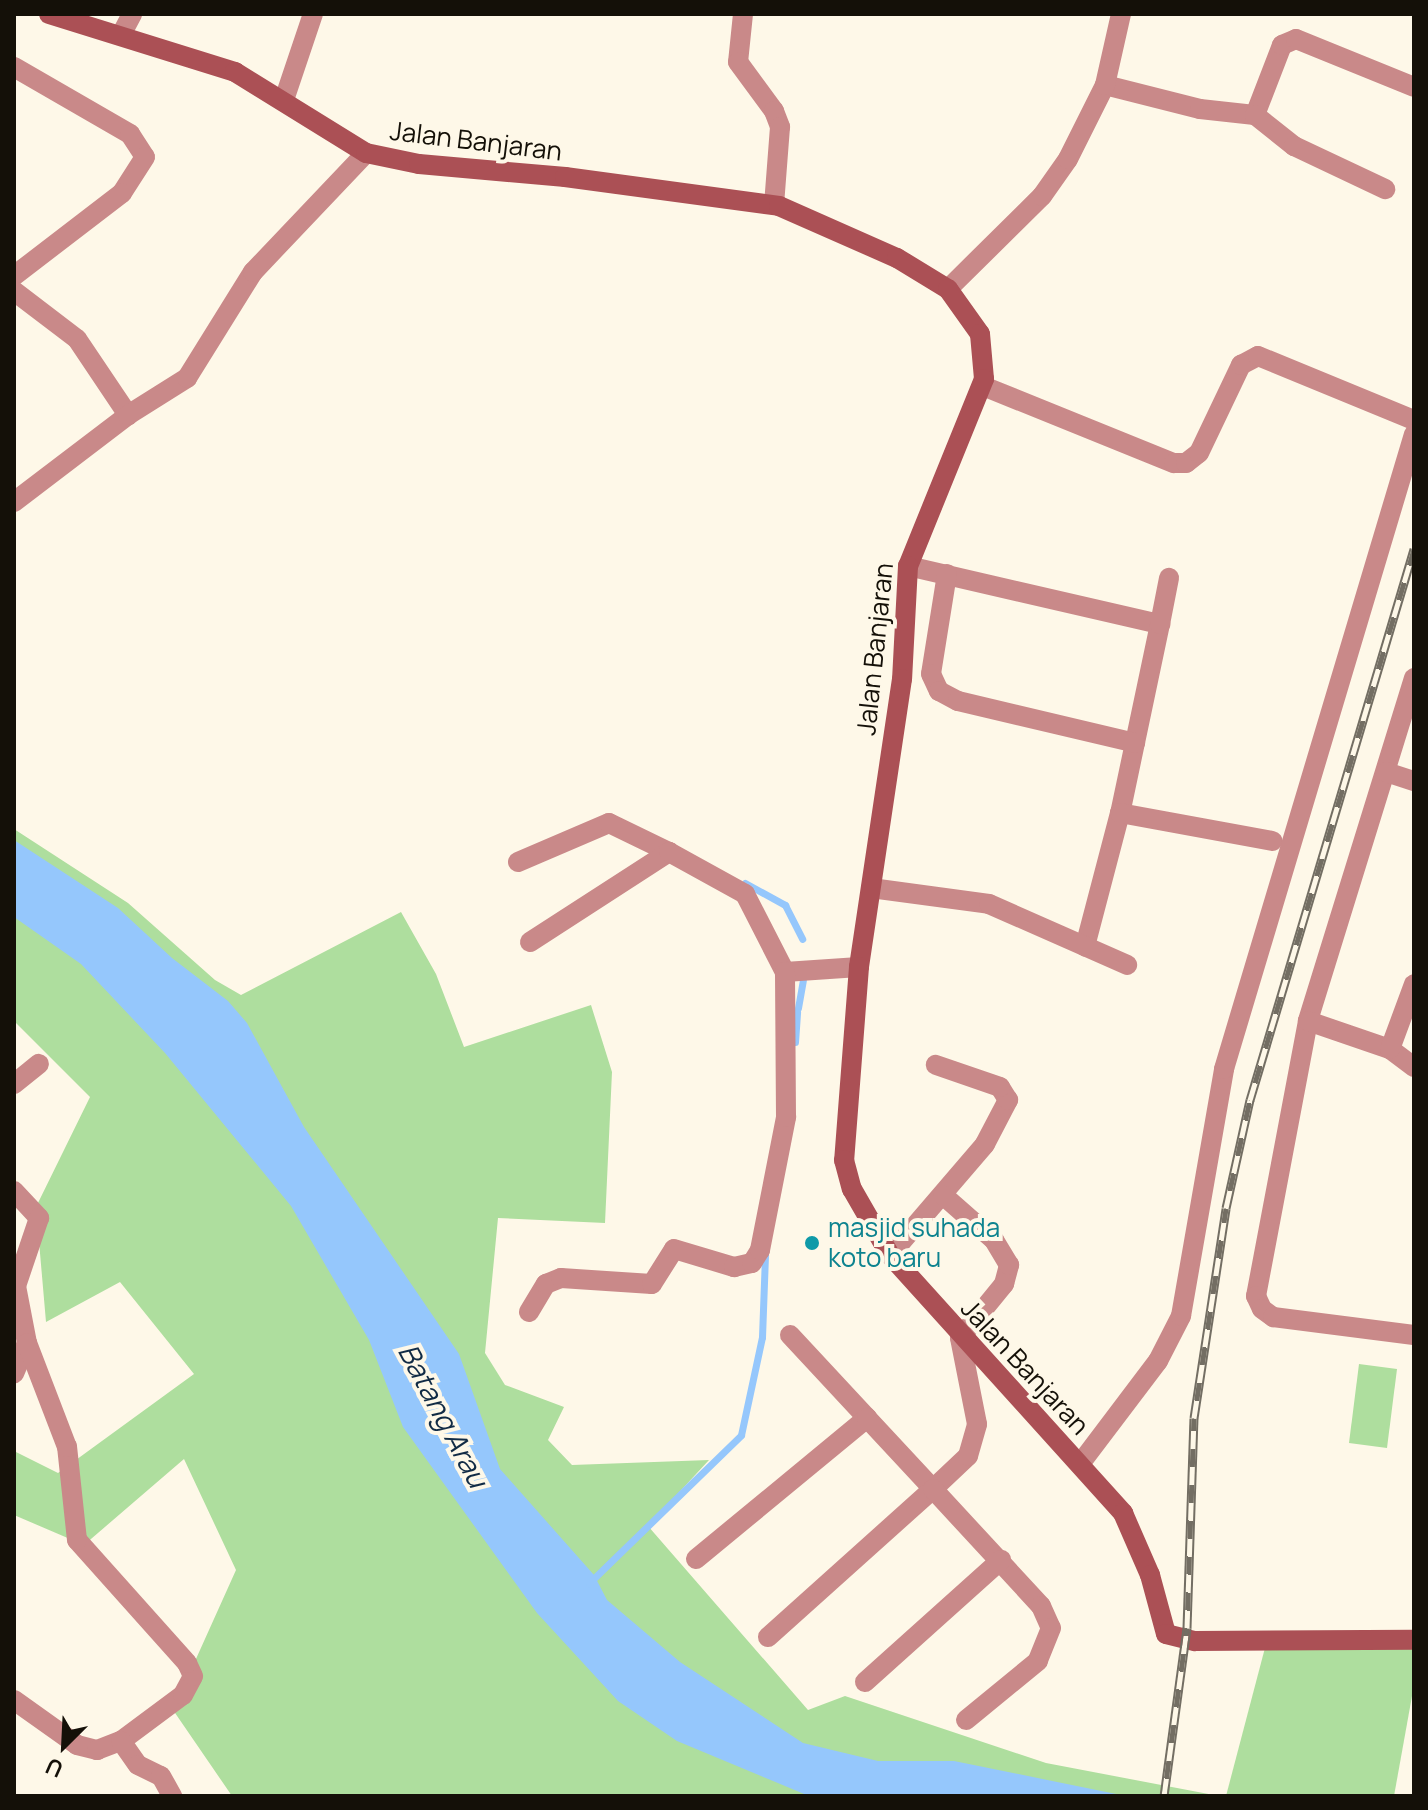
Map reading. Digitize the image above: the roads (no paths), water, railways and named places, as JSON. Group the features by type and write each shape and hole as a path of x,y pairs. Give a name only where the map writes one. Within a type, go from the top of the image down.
{"street":[{"path":"121,35 132,14"},
{"path":"284,100 313,14"},
{"path":"743,14 738,62 774,111 780,127 774,205"},
{"path":"948,289 1042,196 1085,130 1105,85 1121,14"},
{"name":"Jalan Banjaran","path":"55,15 235,72 366,153 419,164 565,177 774,205 897,258 948,289 980,334 985,357 983,386 908,566 902,679 871,888 850,967 844,1160 861,1208 890,1255 960,1338 1080,1464 1130,1524 1150,1575 1163,1631 1171,1638 1414,1640"},
{"path":"1255,115 1282,45 1290,40 1414,87"},
{"path":"14,67 123,129 145,157 122,193 14,276"},
{"path":"1105,85 1200,109 1255,115 1294,146 1385,189"},
{"path":"14,502 128,415 187,378 253,272 366,153"},
{"path":"14,291 77,339 128,415"},
{"path":"983,386 1174,463 1186,463 1199,453 1241,365 1251,357 1414,420"},
{"path":"1080,1464 1158,1361 1181,1316 1227,1055 1414,434"},
{"path":"908,566 1160,624"},
{"path":"947,574 931,674 939,691 958,701 1135,743"},
{"path":"1085,946 1120,813 1169,578"},
{"path":"1414,678 1308,1021 1257,1300 1265,1312 1280,1319 1414,1335"},
{"path":"1386,772 1414,781"},
{"path":"1120,813 1272,841"},
{"path":"518,862 602,823 623,827 745,894 792,971 786,1117 760,1250 752,1263 734,1267 674,1249 652,1284 561,1278 546,1284 529,1312"},
{"path":"530,942 669,852"},
{"path":"871,888 974,900 1127,965"},
{"path":"792,971 850,967"},
{"path":"1390,1049 1414,984"},
{"path":"1308,1021 1390,1049 1414,1067"},
{"path":"14,1084 39,1064"},
{"path":"890,1255 944,1196 985,1144 1008,1100 1000,1087 936,1065"},
{"path":"14,1191 39,1218 16,1286 27,1343 67,1447 77,1540 193,1676 183,1695 121,1741 97,1750 85,1749 14,1700"},
{"path":"768,1637 962,1465 976,1435 960,1338 1004,1284 1009,1265 994,1240 944,1196"},
{"path":"790,1335 1001,1560 1048,1616 1049,1642 1038,1661 966,1720"},
{"path":"14,1373 27,1343"},
{"path":"696,1559 867,1418"},
{"path":"865,1682 1001,1560"},
{"path":"121,1741 138,1765 161,1776 172,1796"}],"water":[{"name":"Batang Arau","path":"14,840 118,908 172,958 228,1001 247,1023 304,1127 459,1354 500,1469 594,1575 607,1600 680,1662 803,1743 878,1761 954,1761 1126,1796 809,1796 677,1741 618,1701 537,1613 403,1427 369,1340 291,1206 165,1053 81,964 14,917"}],"waterway":[{"path":"745,883 785,905 802,939"},
{"path":"798,1008 803,980"},
{"path":"795,1042 797,1012"},
{"path":"589,1583 741,1435 762,1337 765,1255"}],"railway":[{"path":"1164,1796 1187,1628 1194,1418 1226,1208 1250,1100 1414,549"}],"place":[{"name":"masjid suhada koto baru","path":"812,1243"}]}
